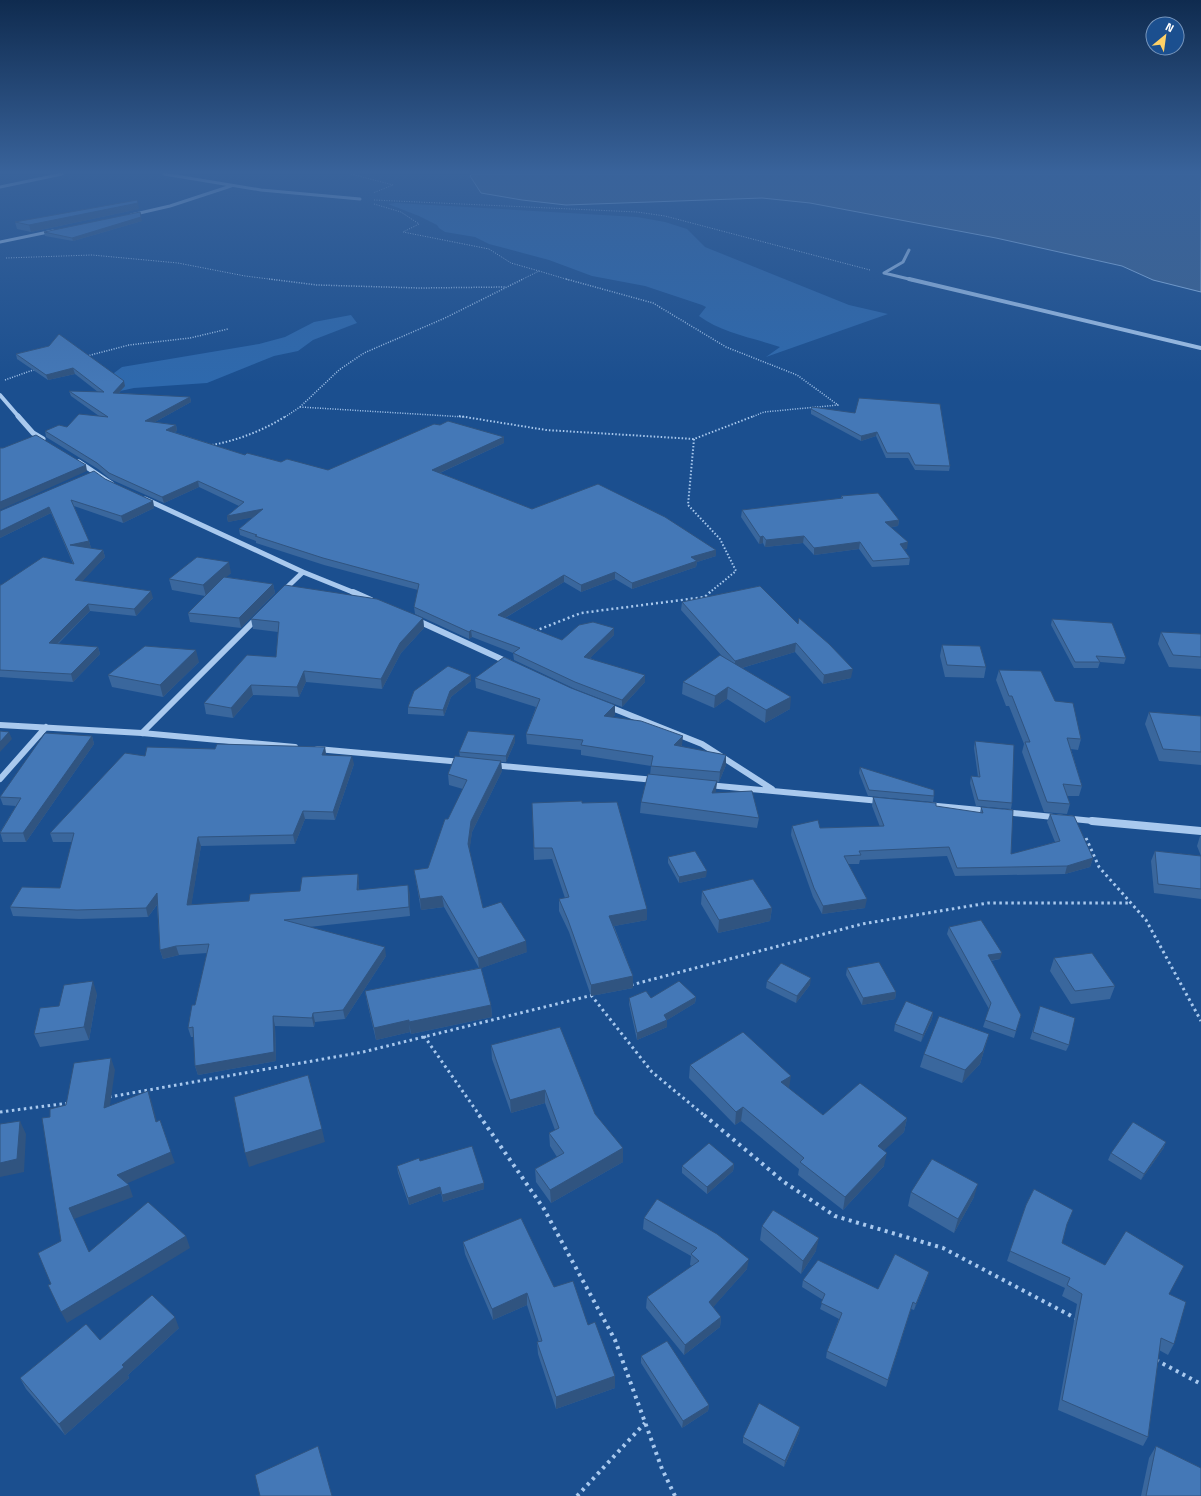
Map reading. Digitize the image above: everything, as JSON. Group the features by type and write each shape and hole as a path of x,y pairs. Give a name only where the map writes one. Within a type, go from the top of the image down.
{"street":[{"path":"884,273 903,262 909,250"},
{"path":"884,273 1201,348"},
{"path":"0,395 33,433 46,441"},
{"path":"77,460 115,486"},
{"path":"89,475 96,472"},
{"path":"136,496 303,572 374,602"},
{"path":"275,599 303,572"},
{"path":"142,732 264,610"},
{"path":"410,617 517,666"},
{"path":"602,704 702,744 774,790"},
{"path":"0,725 142,732 468,763"},
{"path":"0,779 46,727"},
{"path":"484,764 664,781"},
{"path":"703,784 891,802"},
{"path":"922,804 1201,831"}],"path":[{"path":"300,407 454,415 546,430 694,439 764,412 838,405 797,376 726,347 653,303 539,272 511,263 489,249 463,244"},
{"path":"772,244 884,273"},
{"path":"0,259 92,255 178,263 245,276 317,285 419,288 506,287"},
{"path":"210,446 233,441 272,425 300,407 339,370 364,353 445,318 539,272"},
{"path":"83,357 129,345 190,338 228,329"},
{"path":"0,382 37,368"},
{"path":"534,631 581,613 705,597 736,571 720,539 688,505 694,439"},
{"path":"1078,819 1099,867 1146,920 1201,1021"},
{"path":"629,986 862,924 988,903 1131,903"},
{"path":"106,1097 363,1052 599,993"},
{"path":"591,995 652,1072 784,1182 835,1216 943,1248 1081,1321"},
{"path":"424,1036 544,1210 615,1340 662,1469 675,1496"},
{"path":"0,1112 76,1102"},
{"path":"1149,1356 1201,1384"},
{"path":"577,1496 645,1423"}],"shaded area":[{"path":"489,244 702,244 705,247 849,305 888,314 766,357 780,347 728,331 708,322 699,316 706,307 702,305 645,286 592,276 549,260"},
{"path":"1022,244 1201,244 1201,292 1153,280 1122,266"},
{"path":"351,315 357,323 313,340 298,351 274,356 207,383 134,388 111,393 98,385 122,367 259,344 285,337 314,322"}],"building":[{"path":"59,334 124,381 113,393 190,397 145,421 176,425 166,430 245,455 247,453 281,462 287,459 328,470 434,424 440,425 448,421 504,437 432,470 532,509 598,484 665,517 716,550 691,557 697,561 632,583 615,572 581,585 564,575 498,615 562,640 579,625 593,622 614,628 584,657 645,675 622,700 575,682 513,653 520,648 471,630 469,632 414,607 419,584 323,558 255,536 257,535 239,529 263,509 227,516 244,502 198,481 162,497 109,473 97,463 45,431 59,425 67,427 79,414 108,417 69,391 104,392 73,368 46,375 16,354 49,346"},
{"path":"859,398 940,404 950,466 915,465 909,453 887,453 877,432 861,436 811,409 812,407 855,413"},
{"path":"36,435 86,465 0,502 0,448"},
{"path":"94,471 105,479 153,501 121,516 71,500 89,541 70,545 103,550 75,580 151,591 134,609 88,604 49,643 98,647 71,674 0,670 0,585 43,557 74,564 49,507 0,531 0,511"},
{"path":"878,493 899,520 885,522 908,542 900,544 910,558 873,561 860,542 814,548 804,536 766,540 763,536 760,537 742,510 843,498 841,496"},
{"path":"197,557 229,562 203,585 169,579"},
{"path":"224,577 273,584 239,618 188,613"},
{"path":"285,585 377,599 423,618 400,643 381,679 304,671 297,687 251,685 231,708 204,703 247,655 276,657 279,622 251,619"},
{"path":"760,586 798,624 799,618 829,644 853,669 824,675 796,643 735,661 682,602"},
{"path":"1052,619 1112,623 1126,658 1096,656 1100,662 1075,662"},
{"path":"1161,632 1201,634 1201,657 1173,655"},
{"path":"942,645 980,646 986,667 947,665"},
{"path":"145,646 196,650 160,685 108,675"},
{"path":"720,655 791,697 766,710 728,687 715,696 683,682"},
{"path":"504,657 571,688 615,705 604,716 641,721 683,736 674,745 726,755 720,772 651,766 653,756 581,745 583,740 526,734 540,699 475,678"},
{"path":"448,666 471,675 450,691 443,710 408,707 414,691"},
{"path":"999,670 1041,671 1055,701 1073,703 1081,739 1067,738 1082,786 1063,784 1070,804 1047,802 1025,742 1030,742 1012,696 1009,696"},
{"path":"1149,712 1201,716 1201,752 1163,749"},
{"path":"0,731 9,732 0,742"},
{"path":"468,731 515,735 506,756 459,752"},
{"path":"45,733 92,736 23,833 0,833 21,798 0,797"},
{"path":"975,741 1014,745 1012,803 978,800 971,776 980,777"},
{"path":"217,744 325,747 322,755 352,756 333,812 303,811 293,835 198,837 187,905 249,901 250,894 300,891 302,877 358,874 357,890 408,885 409,907 284,920 385,947 343,1010 313,1013 312,1018 273,1016 274,1052 195,1066 193,1027 188,1028 192,1005 195,1005 209,944 176,946 160,950 157,893 146,908 77,910 10,907 22,887 60,888 74,833 50,833 125,753 145,756 147,747 215,749"},
{"path":"455,756 501,761 471,821 468,844 483,908 501,902 526,941 478,958 442,896 420,899 414,870 428,868 445,819 448,819 467,780 448,774"},
{"path":"860,767 934,790 934,796 869,790"},
{"path":"648,774 717,781 712,793 752,791 759,818 641,802"},
{"path":"873,797 936,803 936,806 983,813 981,807 1013,810 1011,854 1060,841 1050,814 1074,816 1093,858 1067,866 957,868 949,847 859,851 861,855 844,856 867,899 823,906 814,888 792,826 818,820 820,828 884,826"},
{"path":"582,801 582,803 617,802 647,909 609,916 633,976 591,985 559,899 569,897 552,848 534,848 532,803"},
{"path":"695,851 707,871 679,877 668,857"},
{"path":"1155,851 1201,856 1201,889 1158,884"},
{"path":"753,879 772,908 719,920 702,891"},
{"path":"981,920 1002,953 988,955 1021,1015 1016,1031 985,1020 991,1003 949,927"},
{"path":"1092,953 1115,986 1075,991 1054,958"},
{"path":"879,962 896,992 863,998 847,968"},
{"path":"781,963 811,978 797,996 767,981"},
{"path":"481,968 491,1005 374,1028 365,991"},
{"path":"93,981 84,1027 34,1034 40,1008 59,1006 64,985"},
{"path":"679,981 696,997 664,1015 667,1020 637,1033 629,998 646,991 651,998"},
{"path":"906,1001 933,1012 923,1035 895,1024"},
{"path":"1040,1006 1075,1018 1069,1045 1033,1032"},
{"path":"939,1016 989,1034 983,1051 965,1070 924,1054"},
{"path":"560,1027 595,1114 623,1148 550,1190 535,1169 564,1153 549,1133 559,1128 545,1090 510,1100 491,1045"},
{"path":"743,1032 791,1076 781,1082 823,1115 860,1083 907,1118 878,1146 887,1153 845,1197 800,1162 804,1158 743,1107 736,1112 690,1065"},
{"path":"111,1058 104,1108 148,1091 156,1122 160,1120 171,1152 117,1175 129,1185 69,1208 89,1252 148,1202 186,1236 61,1312 48,1285 51,1284 38,1253 61,1241 42,1118 50,1117 50,1109 66,1105 74,1063"},
{"path":"308,1075 322,1129 245,1153 234,1097"},
{"path":"20,1121 17,1159 0,1163 0,1124"},
{"path":"1133,1122 1166,1142 1144,1174 1111,1153"},
{"path":"709,1143 734,1164 707,1187 682,1166"},
{"path":"472,1146 484,1183 442,1195 440,1187 408,1198 397,1166 419,1158 420,1161"},
{"path":"932,1159 978,1184 958,1219 911,1192"},
{"path":"1034,1189 1073,1210 1067,1224 1062,1243 1105,1265 1126,1231 1184,1266 1169,1294 1186,1302 1174,1344 1161,1338 1148,1437 1062,1400 1082,1294 1067,1285 1070,1278 1010,1251 1026,1205"},
{"path":"657,1199 717,1234 749,1259 709,1302 721,1317 685,1345 647,1297 699,1261 691,1254 697,1248 644,1218"},
{"path":"773,1210 819,1238 803,1261 762,1226"},
{"path":"521,1218 554,1287 573,1281 588,1325 595,1322 615,1376 556,1397 537,1342 542,1341 527,1293 492,1309 463,1242"},
{"path":"895,1254 929,1272 916,1304 913,1302 888,1380 827,1351 842,1313 821,1303 825,1294 803,1280 818,1260 878,1289"},
{"path":"152,1295 175,1317 122,1365 124,1367 59,1424 20,1378 86,1324 100,1340"},
{"path":"667,1341 709,1405 683,1421 641,1356"},
{"path":"759,1403 800,1427 785,1461 743,1437"},
{"path":"318,1446 332,1496 260,1496 255,1475"},
{"path":"1156,1446 1201,1468 1201,1496 1146,1496"}]}
